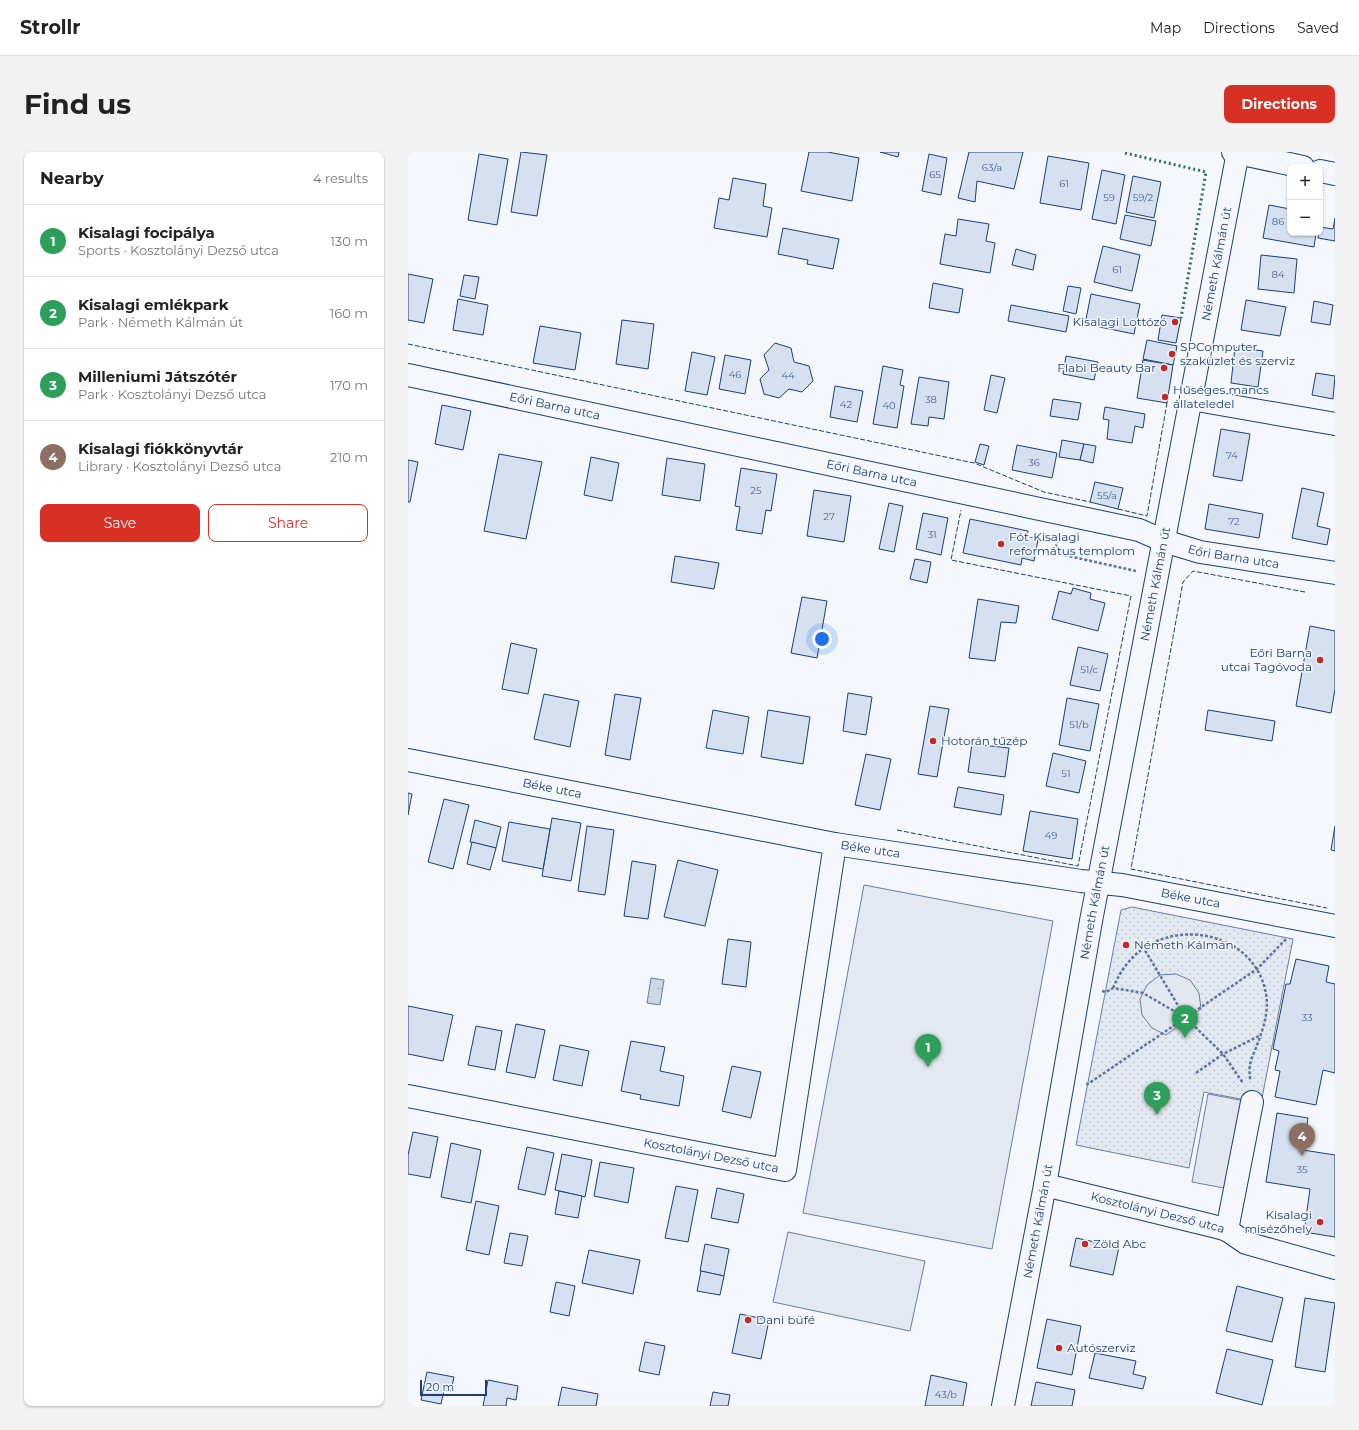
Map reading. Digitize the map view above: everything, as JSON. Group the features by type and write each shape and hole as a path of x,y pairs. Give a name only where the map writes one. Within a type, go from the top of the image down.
{"street":[{"path":"1236,152 1290,164"},
{"name":"Németh Kálmán út","path":"1003,1406 1045,1185 1098,883 1191,399 1236,152"},
{"path":"1323,172 1335,174"},
{"name":"Eőri Barna utca","path":"408,375 1063,513 1139,530 1164,541 1200,552 1335,572"},
{"path":"1191,399 1335,424"},
{"name":"Béke utca","path":"408,760 835,844 1098,883 1122,885 1335,926"},
{"name":"Kosztolányi Dezső utca","path":"408,1096 785,1170 835,844"},
{"path":"1226,1230 1251,1098"},
{"name":"Kosztolányi Dezső utca","path":"1045,1185 1226,1230 1246,1243 1335,1268"}],"path":[{"path":"1055,553 1063,513"},
{"path":"1036,549 1136,571"},
{"path":"1064,1080 1088,1084 1256,969 1286,938 1286,917"},
{"path":"1080,987 1106,992 1113,988 1120,973 1131,959 1144,948 1159,940 1175,935 1192,934 1209,936 1226,941 1240,950 1256,969 1265,988 1268,1008 1262,1034 1250,1064 1251,1098"},
{"path":"1140,942 1186,1018 1222,1054 1251,1098"},
{"path":"1113,988 1143,993 1186,1018"},
{"path":"1196,1073 1222,1054 1262,1034"}],"shaded area":[{"path":"864,885 1053,921 992,1249 803,1213"},
{"path":"1132,907 1293,939 1261,1103 1204,1092 1189,1168 1076,1145 1121,910"},
{"path":"1176,974 1190,980 1199,993 1201,1009 1166,1035 1152,1028 1142,1015 1140,999 1147,985 1160,975"},
{"path":"1208,1094 1261,1104 1245,1192 1192,1182"},
{"path":"788,1232 925,1261 910,1331 773,1302"}],"water":[{"path":"651,978 664,980 660,1005 647,1003"}],"building":[{"path":"521,152 547,155 537,216 511,212"},
{"path":"809,152 828,152 859,158 852,201 801,191"},
{"path":"880,152 899,152 898,157"},
{"path":"969,152 1023,152 1014,189 977,181 975,202 958,198"},
{"path":"479,154 508,159 497,225 468,220"},
{"path":"929,154 947,158 941,195 922,191"},
{"path":"1048,156 1089,163 1081,210 1040,203"},
{"path":"1102,170 1125,175 1116,224 1092,219"},
{"path":"1133,176 1161,182 1154,218 1126,212"},
{"path":"733,178 766,184 763,206 772,208 767,237 714,228 719,198 729,200"},
{"path":"1269,205 1287,208 1287,236 1316,236 1314,247 1263,238"},
{"path":"1125,215 1156,221 1151,246 1120,239"},
{"path":"1335,218 1335,241 1318,238 1318,236 1323,236 1323,227 1333,229"},
{"path":"958,219 989,224 986,241 995,243 990,273 940,264 945,234 956,236"},
{"path":"783,228 839,239 833,269 807,264 808,260 778,254"},
{"path":"1103,246 1140,255 1132,291 1094,282"},
{"path":"1016,249 1036,255 1033,270 1012,265"},
{"path":"1261,255 1297,259 1294,293 1258,289"},
{"path":"408,274 433,279 424,323 408,320"},
{"path":"464,275 479,277 475,299 460,296"},
{"path":"933,283 963,289 959,313 929,308"},
{"path":"1068,286 1081,288 1076,314 1063,311"},
{"path":"1091,294 1140,304 1134,334 1085,324"},
{"path":"458,299 488,305 483,335 453,330"},
{"path":"1246,300 1286,307 1280,336 1241,330"},
{"path":"1314,301 1333,305 1330,325 1311,322"},
{"path":"1011,305 1069,316 1066,332 1008,321"},
{"path":"1162,315 1181,318 1176,343 1158,340"},
{"path":"622,320 654,324 648,369 616,364"},
{"path":"540,326 581,333 575,370 533,363"},
{"path":"1147,340 1177,346 1173,365 1143,359"},
{"path":"775,343 791,348 794,362 809,366 813,381 802,392 789,389 779,398 764,394 760,379 769,370 764,355"},
{"path":"1235,347 1263,351 1258,387 1231,383"},
{"path":"692,352 715,357 707,395 685,391"},
{"path":"725,355 751,360 745,394 719,389"},
{"path":"1066,356 1098,362 1094,380 1063,374"},
{"path":"1143,360 1173,365 1167,403 1137,398"},
{"path":"883,366 903,370 900,385 904,386 897,428 873,424"},
{"path":"1316,373 1335,376 1333,399 1312,395"},
{"path":"991,375 1005,378 997,413 984,410"},
{"path":"919,377 949,382 944,419 929,417 928,426 911,424"},
{"path":"835,386 863,391 857,422 830,417"},
{"path":"1053,399 1081,403 1078,420 1050,416"},
{"path":"442,405 471,411 463,450 435,444"},
{"path":"1105,407 1145,414 1143,428 1135,426 1132,443 1107,439 1109,420 1103,419"},
{"path":"1221,429 1250,434 1242,481 1213,476"},
{"path":"1062,440 1084,444 1080,460 1059,457"},
{"path":"980,444 989,446 984,465 975,462"},
{"path":"1084,444 1096,446 1093,463 1080,460"},
{"path":"1017,445 1057,453 1052,478 1012,470"},
{"path":"499,454 542,462 526,539 484,531"},
{"path":"591,457 619,463 612,501 584,495"},
{"path":"667,458 705,464 700,501 662,495"},
{"path":"408,460 418,462 410,502 408,502"},
{"path":"741,468 777,474 771,511 766,510 762,534 736,530 740,507 735,506"},
{"path":"1095,482 1123,488 1118,509 1090,502"},
{"path":"1302,488 1324,493 1317,526 1330,529 1327,545 1292,538"},
{"path":"814,490 851,496 844,542 807,536"},
{"path":"889,503 903,506 894,552 879,549"},
{"path":"1209,504 1263,514 1259,538 1205,529"},
{"path":"923,513 948,518 941,555 916,549"},
{"name":"Fót-Kisalagi református templom","path":"970,519 1028,531 1027,536 1038,539 1034,561 1022,558 1021,565 963,553"},
{"path":"675,556 719,563 714,589 671,582"},
{"path":"915,559 931,562 927,583 910,579"},
{"path":"1073,588 1091,593 1090,599 1105,603 1098,631 1052,619 1059,591 1071,594"},
{"path":"802,597 827,601 817,658 791,653"},
{"path":"978,599 1019,606 1016,623 1001,622 995,661 969,658"},
{"name":"Eőri Barna utcai Tagóvoda","path":"1310,626 1335,631 1335,689 1331,713 1296,706"},
{"path":"511,643 537,649 528,694 502,689"},
{"path":"1078,647 1108,654 1100,691 1070,685"},
{"path":"848,693 872,697 866,735 843,731"},
{"path":"544,694 579,701 570,747 534,739"},
{"path":"615,694 641,698 630,760 605,755"},
{"path":"1067,698 1099,704 1090,751 1059,745"},
{"name":"Hotorán tűzép","path":"930,706 949,709 937,777 918,774"},
{"path":"713,710 749,717 743,754 706,748"},
{"path":"768,710 810,717 803,764 761,757"},
{"path":"1208,710 1275,721 1272,741 1205,730"},
{"path":"972,744 1009,748 1005,777 968,772"},
{"path":"1053,753 1086,761 1079,793 1046,786"},
{"path":"866,754 891,759 880,810 855,805"},
{"path":"958,787 1004,795 1001,815 954,807"},
{"path":"408,793 412,794 408,815"},
{"path":"444,799 469,805 453,869 428,862"},
{"path":"1030,811 1078,819 1072,859 1023,851"},
{"path":"552,818 581,823 571,881 542,876"},
{"path":"475,820 501,827 496,848 470,842"},
{"path":"509,822 550,829 543,869 502,861"},
{"path":"587,826 614,830 605,895 578,891"},
{"path":"1335,826 1335,851 1331,850"},
{"path":"472,842 496,848 490,870 467,864"},
{"path":"678,860 718,870 705,926 664,917"},
{"path":"632,861 656,865 648,919 624,916"},
{"path":"728,939 751,942 746,987 722,984"},
{"path":"1296,959 1329,966 1326,982 1335,984 1335,1073 1323,1070 1316,1105 1275,1097 1280,1071 1275,1070 1279,1051 1273,1049 1286,984 1290,984"},
{"path":"408,1006 453,1015 443,1061 408,1054"},
{"path":"516,1024 545,1030 535,1078 506,1072"},
{"path":"476,1026 502,1031 495,1070 468,1065"},
{"path":"631,1041 665,1047 660,1071 684,1076 679,1106 640,1099 641,1095 621,1091"},
{"path":"560,1045 589,1051 582,1086 553,1080"},
{"path":"732,1066 761,1072 751,1118 722,1111"},
{"path":"1277,1113 1308,1118 1303,1150 1335,1155 1335,1237 1304,1232 1310,1189 1266,1182"},
{"path":"413,1132 438,1137 430,1178 408,1174 408,1155"},
{"path":"451,1143 481,1150 471,1203 441,1197"},
{"path":"527,1147 554,1153 545,1195 518,1189"},
{"path":"562,1154 592,1160 585,1197 555,1190"},
{"path":"600,1162 634,1168 628,1203 594,1196"},
{"path":"676,1186 698,1190 688,1242 665,1238"},
{"path":"717,1188 744,1194 738,1223 711,1218"},
{"path":"559,1191 582,1196 578,1218 555,1214"},
{"path":"476,1201 499,1206 489,1255 466,1250"},
{"path":"510,1233 528,1236 522,1266 504,1263"},
{"path":"1076,1238 1119,1247 1113,1275 1070,1266"},
{"path":"705,1244 729,1249 724,1276 700,1271"},
{"path":"589,1250 640,1260 633,1294 582,1283"},
{"path":"701,1271 724,1276 720,1295 697,1291"},
{"path":"556,1282 575,1286 569,1316 550,1312"},
{"path":"1237,1286 1283,1298 1272,1342 1226,1331"},
{"path":"1305,1298 1335,1303 1325,1372 1295,1367"},
{"path":"740,1314 769,1320 761,1359 732,1353"},
{"path":"1047,1319 1081,1326 1072,1375 1037,1368"},
{"path":"645,1342 665,1346 659,1375 639,1371"},
{"path":"1227,1349 1273,1360 1262,1405 1216,1393"},
{"path":"1095,1353 1136,1361 1133,1374 1146,1377 1143,1389 1089,1378"},
{"path":"427,1372 454,1377 451,1391 444,1390 441,1404 421,1400"},
{"path":"931,1375 967,1383 963,1406 925,1406"},
{"path":"488,1380 518,1386 516,1400 507,1398 506,1406 483,1406"},
{"path":"1036,1382 1075,1390 1072,1406 1031,1406"},
{"path":"562,1387 598,1394 596,1406 558,1406"},
{"path":"713,1392 730,1395 728,1406 710,1406"}],"hedge":[{"path":"1125,153 1206,172 1181,318"}],"fence":[{"path":"408,344 974,463 1044,492 1090,502"},
{"path":"1118,509 1147,516 1167,403"},
{"path":"897,830 1078,866 1131,596 951,560 961,510"},
{"path":"1305,592 1193,571 1183,582 1131,869 1327,908"}],"place":[{"name":"Kisalagi Lottózó","path":"1175,322"},
{"name":"SPComputer szaküzlet és szerviz","path":"1172,354"},
{"name":"Flabi Beauty Bar","path":"1164,368"},
{"name":"Hűséges mancs állateledel","path":"1165,397"},
{"name":"Fót-Kisalagi református templom","path":"1001,544"},
{"name":"Eőri Barna utcai Tagóvoda","path":"1320,660"},
{"name":"Hotorán tűzép","path":"933,741"},
{"name":"Németh Kálmán","path":"1126,945"},
{"name":"Kisalagi emlékpark","path":"1185,1038"},
{"name":"Kisalagi focipálya","path":"928,1067"},
{"name":"Milleniumi Játszótér","path":"1157,1115"},
{"name":"Kisalagi fiókkönyvtár","path":"1302,1156"},
{"name":"Kisalagi misézőhely","path":"1320,1222"},
{"name":"Zöld Abc","path":"1085,1244"},
{"name":"Dani büfé","path":"748,1320"},
{"name":"Autószerviz","path":"1059,1348"}]}
